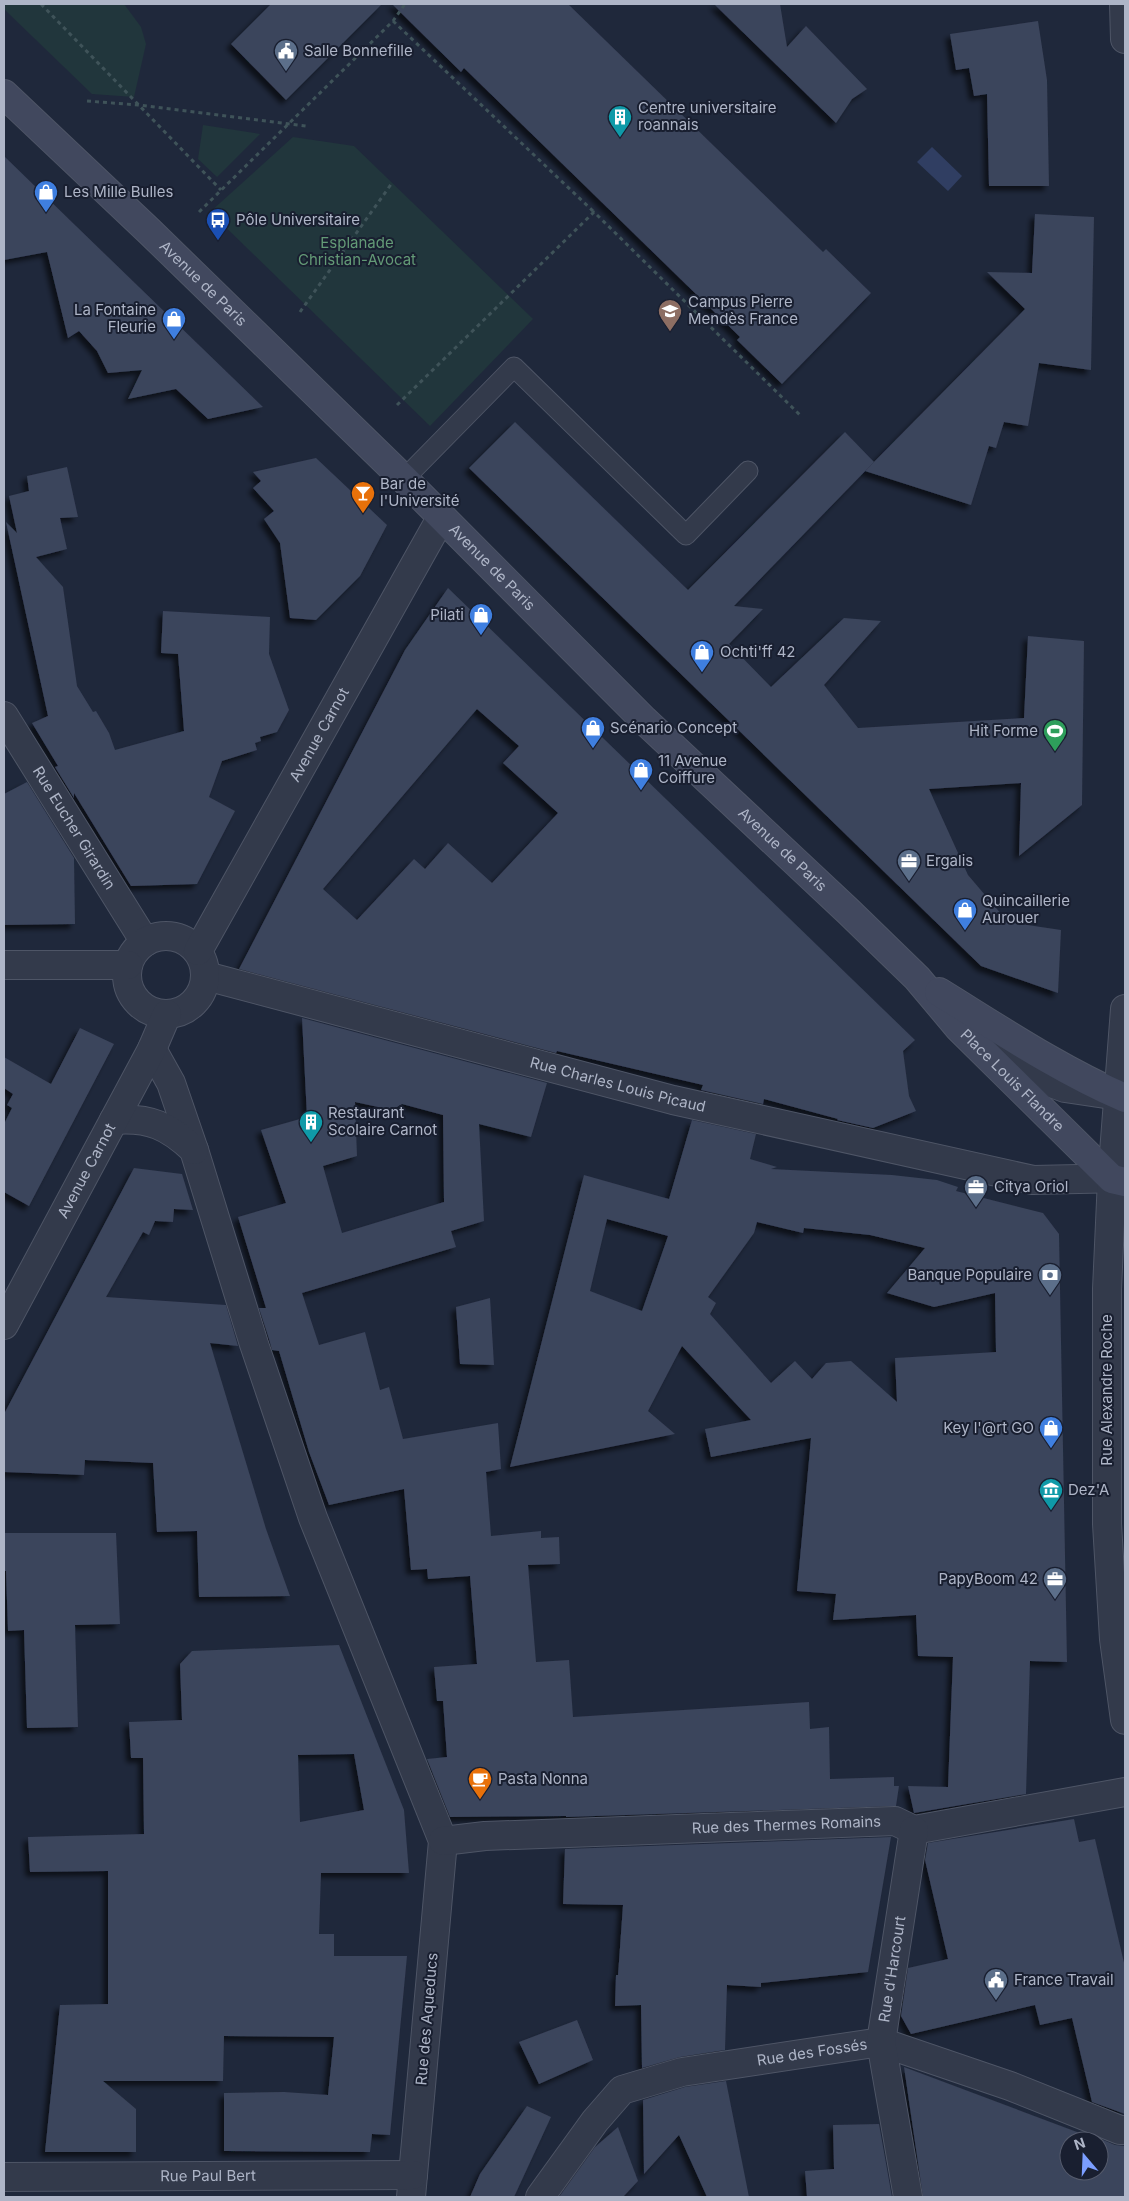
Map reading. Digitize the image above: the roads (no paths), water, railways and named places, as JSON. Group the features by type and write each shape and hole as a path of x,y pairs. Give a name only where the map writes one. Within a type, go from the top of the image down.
{"main road":[{"name":"Avenue de Paris","path":"4,94 149,231 404,479 644,720 842,905 917,978"},
{"name":"Place Louis Flandre","path":"917,978 976,1045 1121,1180"},
{"path":"917,978 1022,1043 1123,1093"}],"street":[{"path":"1124,4 1125,39"},
{"name":"Avenue Carnot","path":"202,964 441,518"},
{"name":"Rue Eucher Girardin","path":"4,716 145,942"},
{"path":"167,935 179,937 190,942 202,964 198,998 190,1006 179,1012 167,1014 144,1008 130,989 128,965 137,948 156,937 167,935"},
{"name":"Rue Charles Louis Picaud","path":"202,964 673,1100 1033,1180 1121,1180"},
{"path":"4,965 128,965"},
{"path":"1121,1180 1125,1009"},
{"name":"Avenue Carnot","path":"4,1325 152,1049 167,1014"},
{"path":"976,1045 1038,1078 1065,1088 1123,1093"},
{"path":"152,1049 171,1083 194,1150 254,1344 313,1518 443,1841"},
{"path":"114,1120 130,1118 164,1126 178,1134 194,1150"},
{"name":"Rue Alexandre Roche","path":"1121,1180 1116,1264 1107,1524 1114,1639 1125,1720"},
{"path":"914,1830 1125,1792"},
{"name":"Rue des Thermes Romains","path":"443,1841 486,1836 895,1821 914,1830"},
{"name":"Rue d'Harcourt","path":"908,2197 881,2042 914,1830"},
{"name":"Rue des Aqueducs","path":"412,2186 443,1841"},
{"name":"Rue des Fossés","path":"540,2197 595,2121 622,2090 682,2072 881,2042 1010,2086 1120,2130 1125,2130"},
{"name":"Rue Paul Bert","path":"4,2177 412,2186"}],"lane":[{"path":"404,479 514,367 686,535 748,471"}],"water":[{"path":"932,147 962,176 948,191 917,162"}],"place":[{"name":"Salle Bonnefille","path":"286,72"},
{"name":"Centre universitaire roannais","path":"620,138"},
{"name":"Les Mille Bulles","path":"46,213"},
{"name":"Pôle Universitaire","path":"218,241"},
{"name":"Campus Pierre Mendès France","path":"670,332"},
{"name":"La Fontaine Fleurie","path":"174,340"},
{"name":"Bar de l'Université","path":"363,514"},
{"name":"Pilati","path":"481,636"},
{"name":"Ochti'ff 42","path":"702,673"},
{"name":"Scénario Concept","path":"593,749"},
{"name":"Hit Forme","path":"1055,752"},
{"name":"11 Avenue Coiffure","path":"641,791"},
{"name":"Ergalis","path":"909,882"},
{"name":"Quincaillerie Aurouer","path":"965,931"},
{"name":"Restaurant Scolaire Carnot","path":"311,1143"},
{"name":"Citya Oriol","path":"976,1208"},
{"name":"Banque Populaire","path":"1050,1296"},
{"name":"Key l'@rt GO","path":"1051,1449"},
{"name":"Dez'A","path":"1051,1511"},
{"name":"PapyBoom 42","path":"1055,1600"},
{"name":"Pasta Nonna","path":"480,1800"},
{"name":"France Travail","path":"996,2001"}],"park label":[{"name":"Esplanade Christian-Avocat","path":"357,252"}]}
